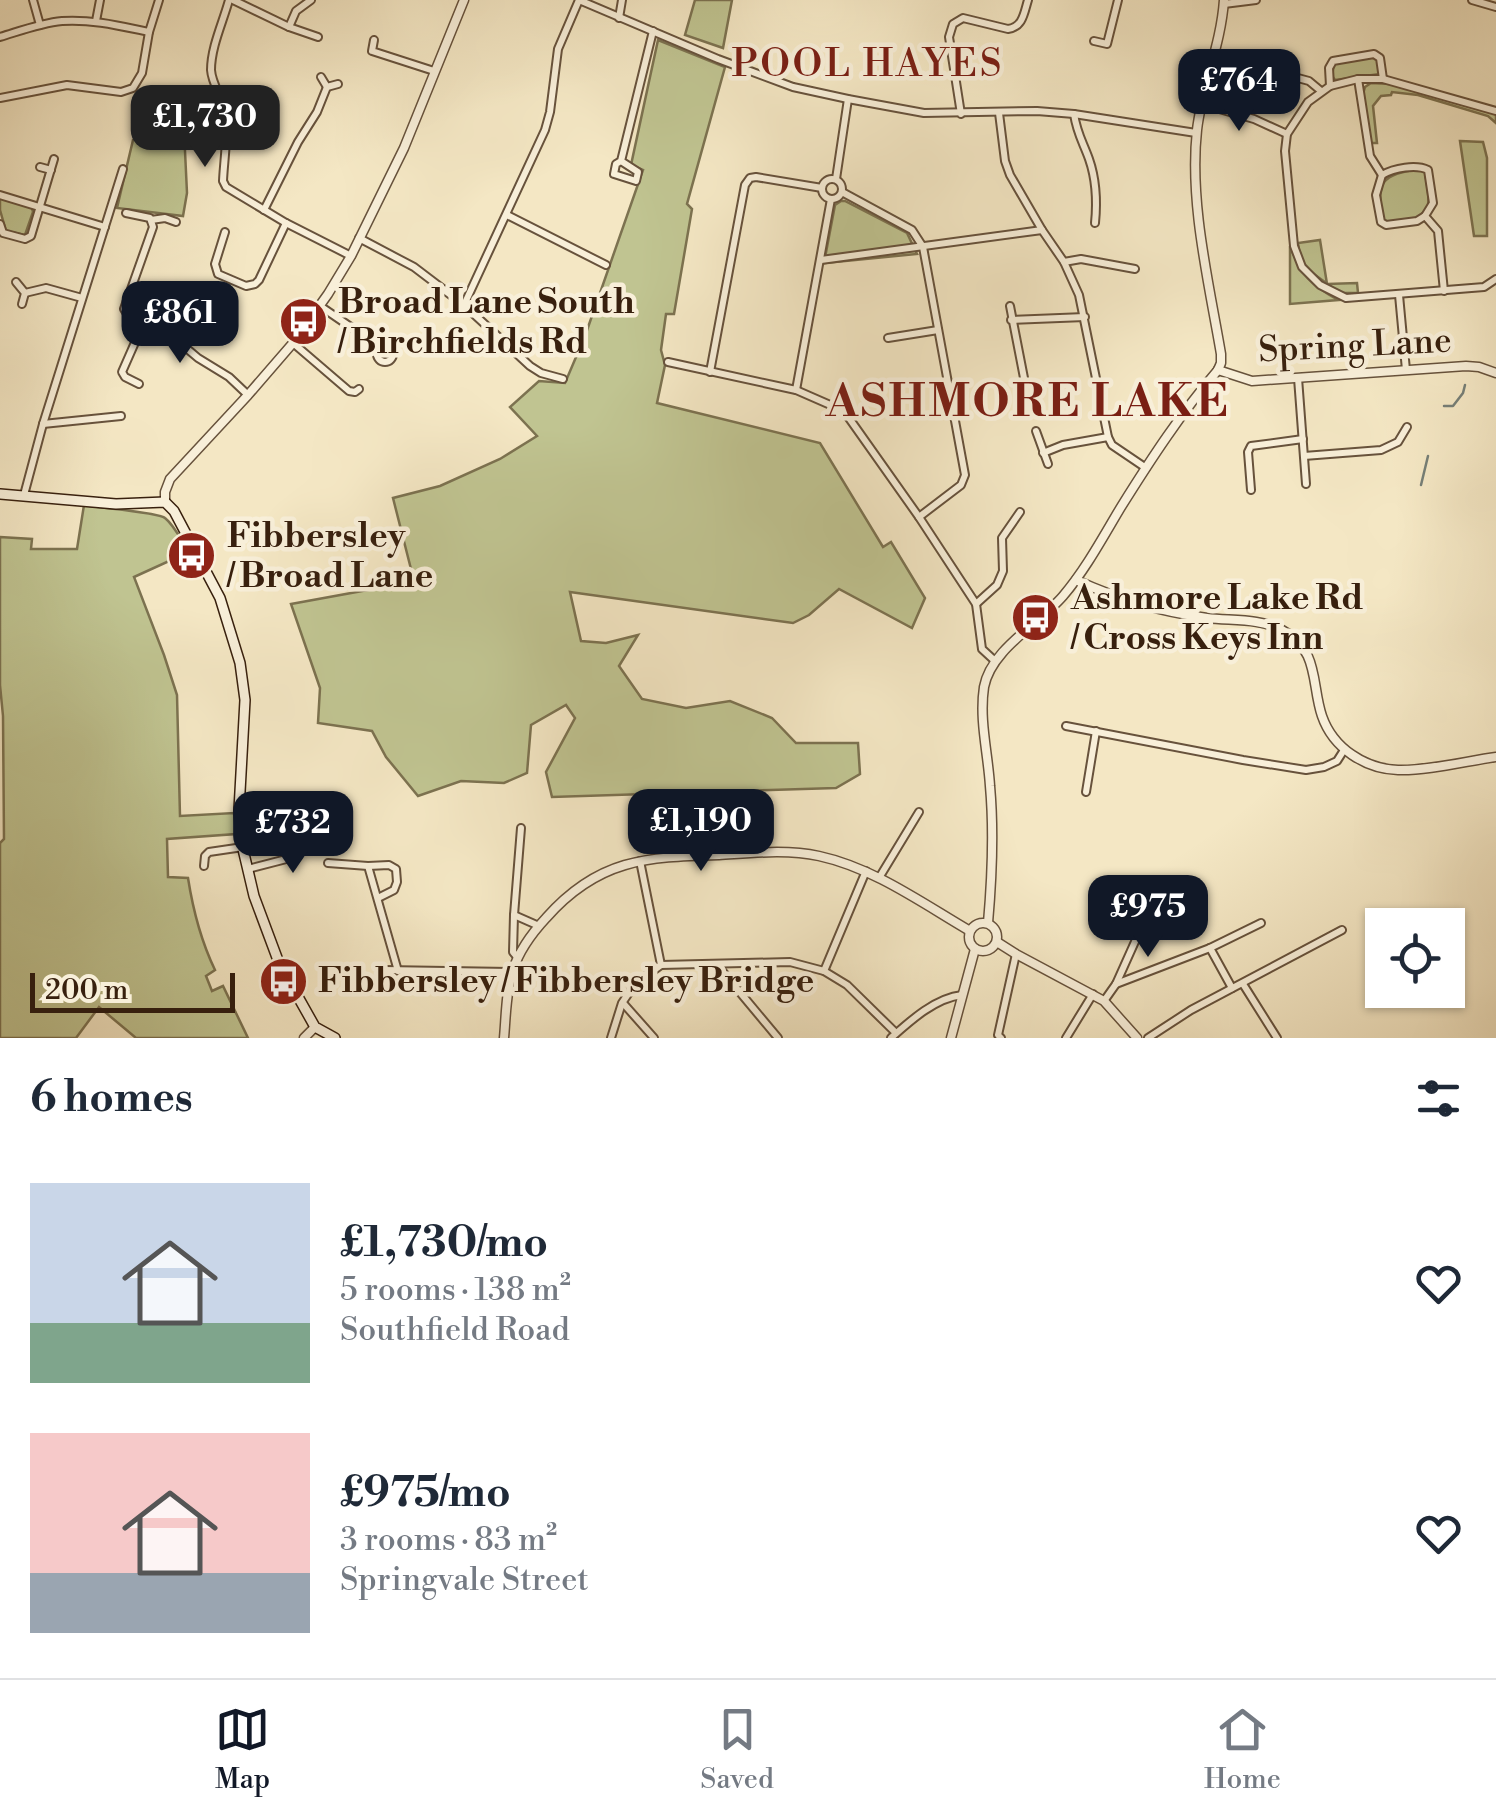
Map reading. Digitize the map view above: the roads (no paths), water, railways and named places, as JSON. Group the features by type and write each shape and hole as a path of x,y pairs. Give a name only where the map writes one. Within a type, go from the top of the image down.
{"main road":[{"path":"0,494 116,504 165,502 174,511 220,598 240,664 245,700 239,810 242,846 254,896 280,963 315,1027 336,1038"}],"street":[{"path":"33,0 40,24"},
{"path":"96,22 100,0"},
{"path":"0,98 66,85 129,90 142,73 159,0"},
{"path":"318,37 231,0 212,58 214,86 226,119 222,181 226,188 350,256"},
{"path":"289,27 296,11 311,0"},
{"path":"165,502 170,479 293,343 350,256 404,148 464,0"},
{"path":"464,305 545,130 558,49 579,0 794,87 848,99 924,113 1074,114 1196,133"},
{"path":"619,18 622,0"},
{"path":"960,114 949,36 954,21 963,18 1008,30 1016,28 1028,0"},
{"path":"1094,41 1106,44 1118,0"},
{"path":"988,923 992,800 984,738 984,688 994,662 1004,650 1036,624 1076,580 1185,409 1221,363 1201,232 1196,133 1222,26 1224,2 1256,0"},
{"path":"1472,0 1496,7"},
{"path":"0,38 62,21 96,22 149,32"},
{"path":"622,161 653,31"},
{"path":"374,40 372,51 434,71"},
{"path":"1330,86 1328,68 1333,61 1374,54 1380,58 1382,79"},
{"path":"1283,74 1308,81 1321,91"},
{"path":"321,77 328,87"},
{"path":"1358,79 1370,156 1382,175"},
{"path":"1496,111 1382,79 1358,79 1330,86 1308,102 1287,134 1286,168 1294,246 1302,267 1313,280 1339,296 1484,287 1496,279"},
{"path":"264,210 328,87 338,84"},
{"path":"836,179 848,99"},
{"path":"1202,104 1287,134"},
{"path":"999,113 1010,174 1064,262 1079,295 1108,437 1112,446 1146,468"},
{"path":"1074,114 1077,133 1089,160 1097,203 1095,223"},
{"path":"0,224 3,233 31,236 54,160"},
{"path":"1421,166 1428,170 1432,203 1425,216 1386,226 1381,222 1376,195 1382,175 1421,166"},
{"path":"40,167 50,170"},
{"path":"24,496 123,168"},
{"path":"710,372 745,185 756,177 822,188"},
{"path":"822,188 828,179 836,179 842,192"},
{"path":"822,188 831,199 842,192"},
{"path":"842,192 912,230 923,248 966,475 962,484 919,517"},
{"path":"0,195 105,227"},
{"path":"796,390 831,199"},
{"path":"126,212 176,222"},
{"path":"507,216 606,265"},
{"path":"1425,216 1438,231 1444,290"},
{"path":"151,220 150,238 124,305 127,314 166,332 248,395"},
{"path":"226,232 215,264 218,274 251,286 259,280 286,223"},
{"path":"820,260 1042,230"},
{"path":"359,238 414,267 464,305 530,366 562,379"},
{"path":"1064,262 1081,260 1134,269"},
{"path":"16,282 26,293"},
{"path":"26,293 46,288 82,298"},
{"path":"22,304 26,293"},
{"path":"1399,295 1406,370"},
{"path":"184,346 194,331 204,297"},
{"path":"320,306 380,347"},
{"path":"1010,306 1024,378"},
{"path":"1011,320 1085,317"},
{"path":"138,384 122,372 144,322"},
{"path":"888,338 938,330"},
{"path":"293,343 349,391 359,389"},
{"path":"668,362 796,390 844,412 976,604 982,649 994,662"},
{"name":"Spring Lane","path":"1218,370 1252,381 1466,366 1496,373"},
{"path":"1298,378 1306,484"},
{"path":"101,408 101,418"},
{"path":"43,424 121,416"},
{"path":"1304,456 1382,450 1398,442 1408,426"},
{"path":"1036,430 1048,464"},
{"path":"1044,453 1063,445 1108,437"},
{"path":"1251,490 1251,446 1303,440"},
{"path":"976,604 1000,578 1002,538 1020,512"},
{"path":"1076,580 1104,593 1184,614 1256,622 1283,631 1302,647 1312,664 1322,718 1331,734 1344,750 1376,767 1404,770 1496,756"},
{"path":"1066,726 1306,770 1337,761 1344,750"},
{"path":"1086,792 1096,731"},
{"path":"880,878 919,812"},
{"path":"518,958 514,952 514,915 521,828"},
{"path":"204,866 210,852 242,846"},
{"path":"247,869 298,856 298,846"},
{"path":"504,1038 512,972 539,926 588,880 639,860 780,853 818,856 866,871 970,931"},
{"path":"639,860 662,965"},
{"path":"328,862 338,868 389,865 396,869 394,890 378,898"},
{"path":"368,866 398,971"},
{"path":"824,972 866,871"},
{"path":"1104,1001 1116,984 1156,897"},
{"path":"514,915 539,926"},
{"path":"988,923 996,930 997,942 989,950 976,949 970,941 970,931 976,924 988,923"},
{"path":"1116,984 1210,948 1261,923"},
{"path":"1148,1038 1342,930"},
{"path":"997,942 1104,1001 1138,1038"},
{"path":"1210,948 1232,988"},
{"path":"951,1038 976,949"},
{"path":"1001,1038 998,1035 1016,954"},
{"path":"612,1038 622,1002 635,984 662,965 790,962 824,972 848,984 893,1036 932,1007 951,996 962,995"},
{"path":"718,965 778,1038"},
{"path":"384,970 512,972"},
{"path":"1242,984 1277,1038"},
{"path":"1066,1038 1093,994"},
{"path":"622,1002 654,1038"},
{"path":"304,1038 315,1027"}],"waterway":[{"path":"1444,406 1453,406 1465,385"},
{"path":"1421,485 1428,456"}],"place":[{"name":"Broad Lane South / Birchfields Rd","path":"303,322"},
{"name":"Fibbersley / Broad Lane","path":"192,556"},
{"name":"Ashmore Lake Rd / Cross Keys Inn","path":"1036,618"},
{"name":"Fibbersley / Fibbersley Bridge","path":"283,981"}],"district":[{"name":"POOL HAYES","path":"868,64"},
{"name":"ASHMORE LAKE","path":"1028,402"}]}
